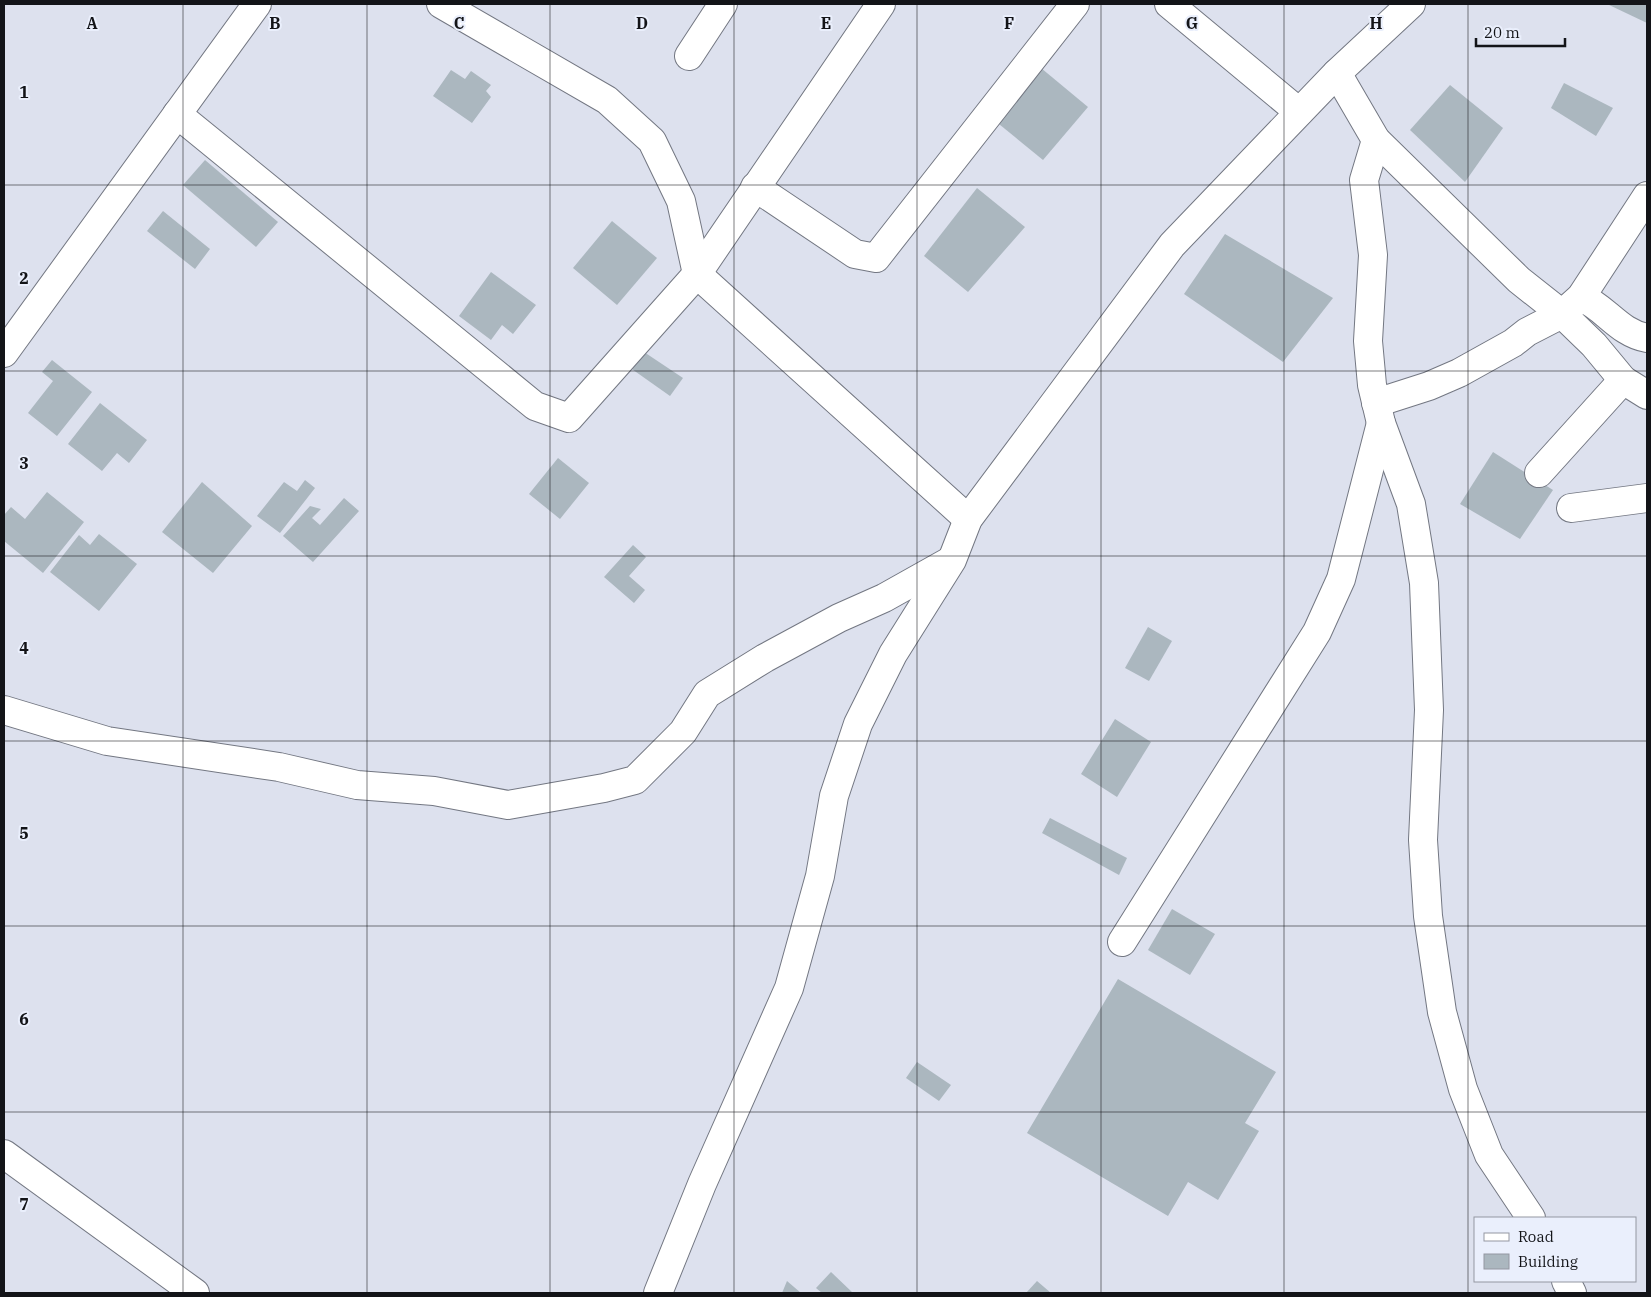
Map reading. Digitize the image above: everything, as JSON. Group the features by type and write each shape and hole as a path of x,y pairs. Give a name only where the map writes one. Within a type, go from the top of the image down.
{"street":[{"path":"4,353 257,4"},
{"path":"441,4 607,100 652,141 682,201 697,274 968,520"},
{"path":"689,56 723,4"},
{"path":"177,114 535,406 569,418 697,274 881,4"},
{"path":"755,187 855,254 876,258 1075,4"},
{"path":"1169,4 1299,112"},
{"path":"658,1293 702,1184 789,988 820,876 834,796 858,724 893,654 952,560 968,520 1172,244 1337,73 1411,4"},
{"path":"1337,73 1376,140 1519,280 1571,306 1594,345 1622,380 1647,394"},
{"path":"1376,140 1364,180 1373,255 1368,341 1372,385 1378,413 1412,504 1424,583 1429,710 1423,840 1428,916 1442,1012 1463,1089 1489,1155 1530,1217"},
{"path":"1571,306 1647,196"},
{"path":"1122,942 1317,632 1341,580 1378,413 1429,386 1459,373 1513,343 1527,332 1571,306 1592,302 1628,332 1647,338"},
{"path":"1539,473 1622,380"},
{"path":"1570,508 1647,498"},
{"path":"4,710 107,741 280,767 357,785 434,791 508,806 604,788 635,780 682,732 707,694 765,658 884,598 952,560"},
{"path":"4,1154 195,1293"}],"building":[{"path":"1607,4 1647,4 1647,23"},
{"path":"1041,68 1088,107 1043,160 994,120"},
{"path":"451,70 465,79 471,71 491,85 486,91 491,97 472,123 433,96"},
{"path":"1564,83 1613,108 1596,136 1551,108"},
{"path":"1450,85 1503,128 1465,182 1410,130"},
{"path":"205,160 278,222 256,247 183,185"},
{"path":"977,188 1025,227 968,292 924,256"},
{"path":"163,211 210,249 195,269 147,231"},
{"path":"612,221 657,258 617,305 573,268"},
{"path":"1225,234 1333,298 1283,362 1184,294"},
{"path":"491,272 536,305 513,334 502,325 491,340 459,316"},
{"path":"641,350 683,378 670,396 629,367"},
{"path":"52,360 92,392 57,436 28,413 53,381 42,372"},
{"path":"100,403 147,440 129,463 117,453 102,471 68,444"},
{"path":"1493,452 1553,490 1520,539 1460,504"},
{"path":"558,458 589,483 560,519 529,494"},
{"path":"305,480 315,488 280,533 257,516 284,482 297,491"},
{"path":"202,482 252,526 213,573 162,532"},
{"path":"47,492 84,522 43,573 4,541 4,515 11,507 25,519"},
{"path":"344,498 359,511 313,562 283,536 310,506 321,509 312,518 320,525"},
{"path":"99,534 137,564 99,611 50,572 79,535 90,545"},
{"path":"633,545 646,557 629,576 645,590 634,603 604,577"},
{"path":"1148,627 1172,641 1149,681 1125,668"},
{"path":"1115,719 1151,742 1117,797 1081,774"},
{"path":"1050,818 1127,858 1119,875 1042,833"},
{"path":"1172,909 1215,934 1190,975 1148,950"},
{"path":"1118,979 1276,1072 1245,1123 1259,1131 1218,1200 1188,1182 1168,1216 1027,1133"},
{"path":"917,1062 951,1085 939,1101 906,1078"},
{"path":"831,1272 853,1293 822,1293 816,1288"},
{"path":"787,1281 801,1293 782,1293"},
{"path":"1037,1281 1051,1293 1026,1293"}]}
